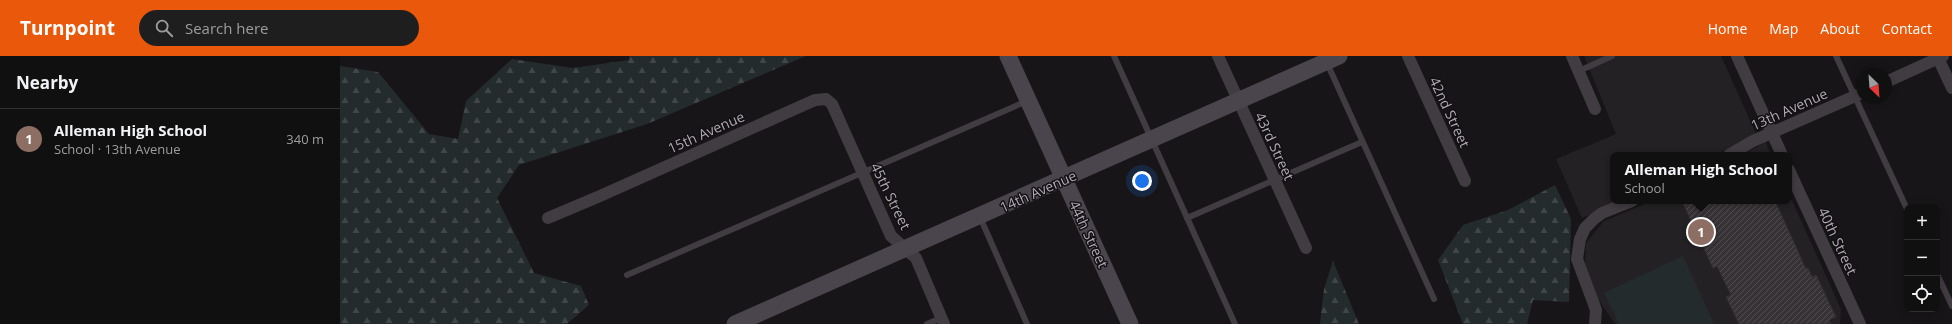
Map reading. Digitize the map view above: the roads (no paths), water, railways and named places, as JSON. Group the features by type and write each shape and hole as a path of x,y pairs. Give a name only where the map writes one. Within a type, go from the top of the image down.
{"street":[{"name":"44th Street","path":"1008,56 1130,324"},
{"name":"43rd Street","path":"1218,56 1306,248"},
{"name":"42nd Street","path":"1408,56 1465,181"},
{"path":"1572,56 1596,109"},
{"path":"1737,56 1781,152"},
{"path":"1892,79 1939,57 1952,88"},
{"name":"14th Avenue","path":"735,324 1064,180 1152,139 1239,102 1330,58"},
{"name":"13th Avenue","path":"1735,152 1772,133 1856,95"},
{"name":"45th Street","path":"826,99 832,104 890,236 916,258 942,321"},
{"name":"15th Avenue","path":"548,218 815,100 826,99"},
{"name":"40th Street","path":"1792,177 1860,324"},
{"path":"1595,324 1596,310 1576,259 1580,239 1585,228 1594,219 1602,213 1624,204"}],"lane":[{"path":"1114,56 1234,324"},
{"path":"1578,71 1612,56"},
{"path":"1836,56 1856,91"},
{"path":"1330,58 1362,142 1434,299"},
{"path":"627,275 1028,101"},
{"path":"1862,104 1904,204"},
{"path":"1187,218 1362,142"},
{"path":"980,217 1027,324"},
{"path":"1938,276 1952,306"},
{"path":"927,324 942,321"}],"place":[{"name":"Alleman High School","path":"1701,232"}]}
